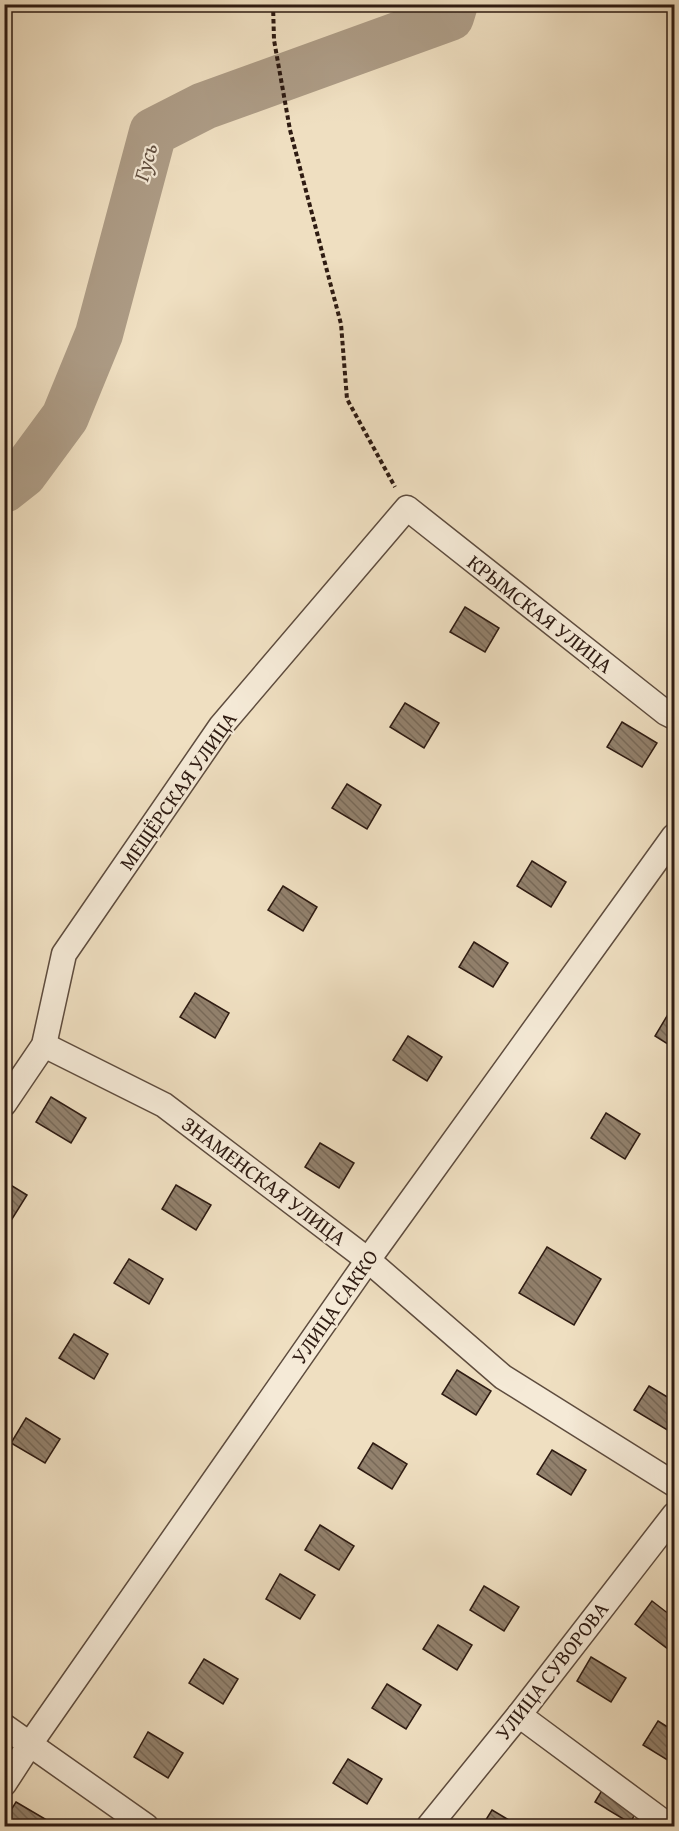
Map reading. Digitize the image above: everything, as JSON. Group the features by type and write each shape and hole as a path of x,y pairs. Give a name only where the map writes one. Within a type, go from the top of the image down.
{"street":[{"name":"КРЫМСКАЯ УЛИЦА","path":"407,508 666,713 675,717"},
{"name":"МЕЩЁРСКАЯ УЛИЦА","path":"4,1104 44,1045 64,954 70,944 221,726 407,508"},
{"name":"УЛИЦА САККО","path":"4,1784 368,1260 675,836"},
{"name":"ЗНАМЕНСКАЯ УЛИЦА","path":"44,1045 164,1105 368,1260 503,1377 675,1484"},
{"name":"УЛИЦА СУВОРОВА","path":"429,1827 675,1515"},
{"path":"519,1715 669,1827"},
{"path":"4,1726 146,1827"}],"path":[{"path":"273,4 274,40 290,129 341,324 347,399 407,508"}],"building":[{"path":"465,607 499,628 485,652 450,632"},
{"path":"405,703 439,723 424,748 390,727"},
{"path":"622,722 657,743 642,767 607,747"},
{"path":"347,784 381,805 367,829 332,808"},
{"path":"532,861 566,882 551,907 517,886"},
{"path":"283,886 317,907 303,931 268,910"},
{"path":"474,942 508,963 493,987 459,967"},
{"path":"195,993 229,1013 215,1038 180,1017"},
{"path":"670,1011 674,1014 674,1048 655,1036"},
{"path":"408,1036 442,1057 427,1081 393,1060"},
{"path":"51,1097 86,1118 71,1143 36,1122"},
{"path":"606,1113 640,1134 625,1159 591,1138"},
{"path":"320,1143 354,1163 339,1188 305,1167"},
{"path":"4,1181 27,1195 12,1219 4,1215"},
{"path":"176,1185 211,1205 196,1230 162,1209"},
{"path":"547,1247 601,1279 574,1325 519,1293"},
{"path":"129,1259 163,1279 149,1304 114,1283"},
{"path":"74,1334 108,1354 94,1379 59,1358"},
{"path":"457,1370 491,1391 476,1415 442,1394"},
{"path":"649,1386 674,1401 674,1421 669,1431 634,1410"},
{"path":"26,1418 60,1439 45,1463 11,1443"},
{"path":"373,1443 407,1464 392,1489 358,1468"},
{"path":"552,1450 586,1470 571,1495 537,1474"},
{"path":"320,1525 354,1546 339,1570 305,1550"},
{"path":"280,1574 315,1595 300,1619 266,1599"},
{"path":"484,1586 519,1607 504,1631 470,1610"},
{"path":"652,1601 674,1618 672,1652 635,1624"},
{"path":"438,1625 472,1645 457,1670 423,1649"},
{"path":"591,1657 626,1678 611,1702 577,1681"},
{"path":"204,1659 238,1679 223,1704 189,1683"},
{"path":"387,1684 421,1705 406,1729 372,1708"},
{"path":"658,1721 674,1731 674,1764 643,1745"},
{"path":"148,1732 183,1753 168,1778 134,1757"},
{"path":"348,1759 382,1779 367,1804 333,1783"},
{"path":"610,1777 644,1798 630,1823 595,1802"},
{"path":"16,1802 57,1826 4,1826 4,1821"},
{"path":"492,1810 519,1826 482,1826"}],"waterway":[{"name":"Гусь","path":"4,489 23,474 65,417 99,334 153,132 204,106 450,17 454,4"}]}
